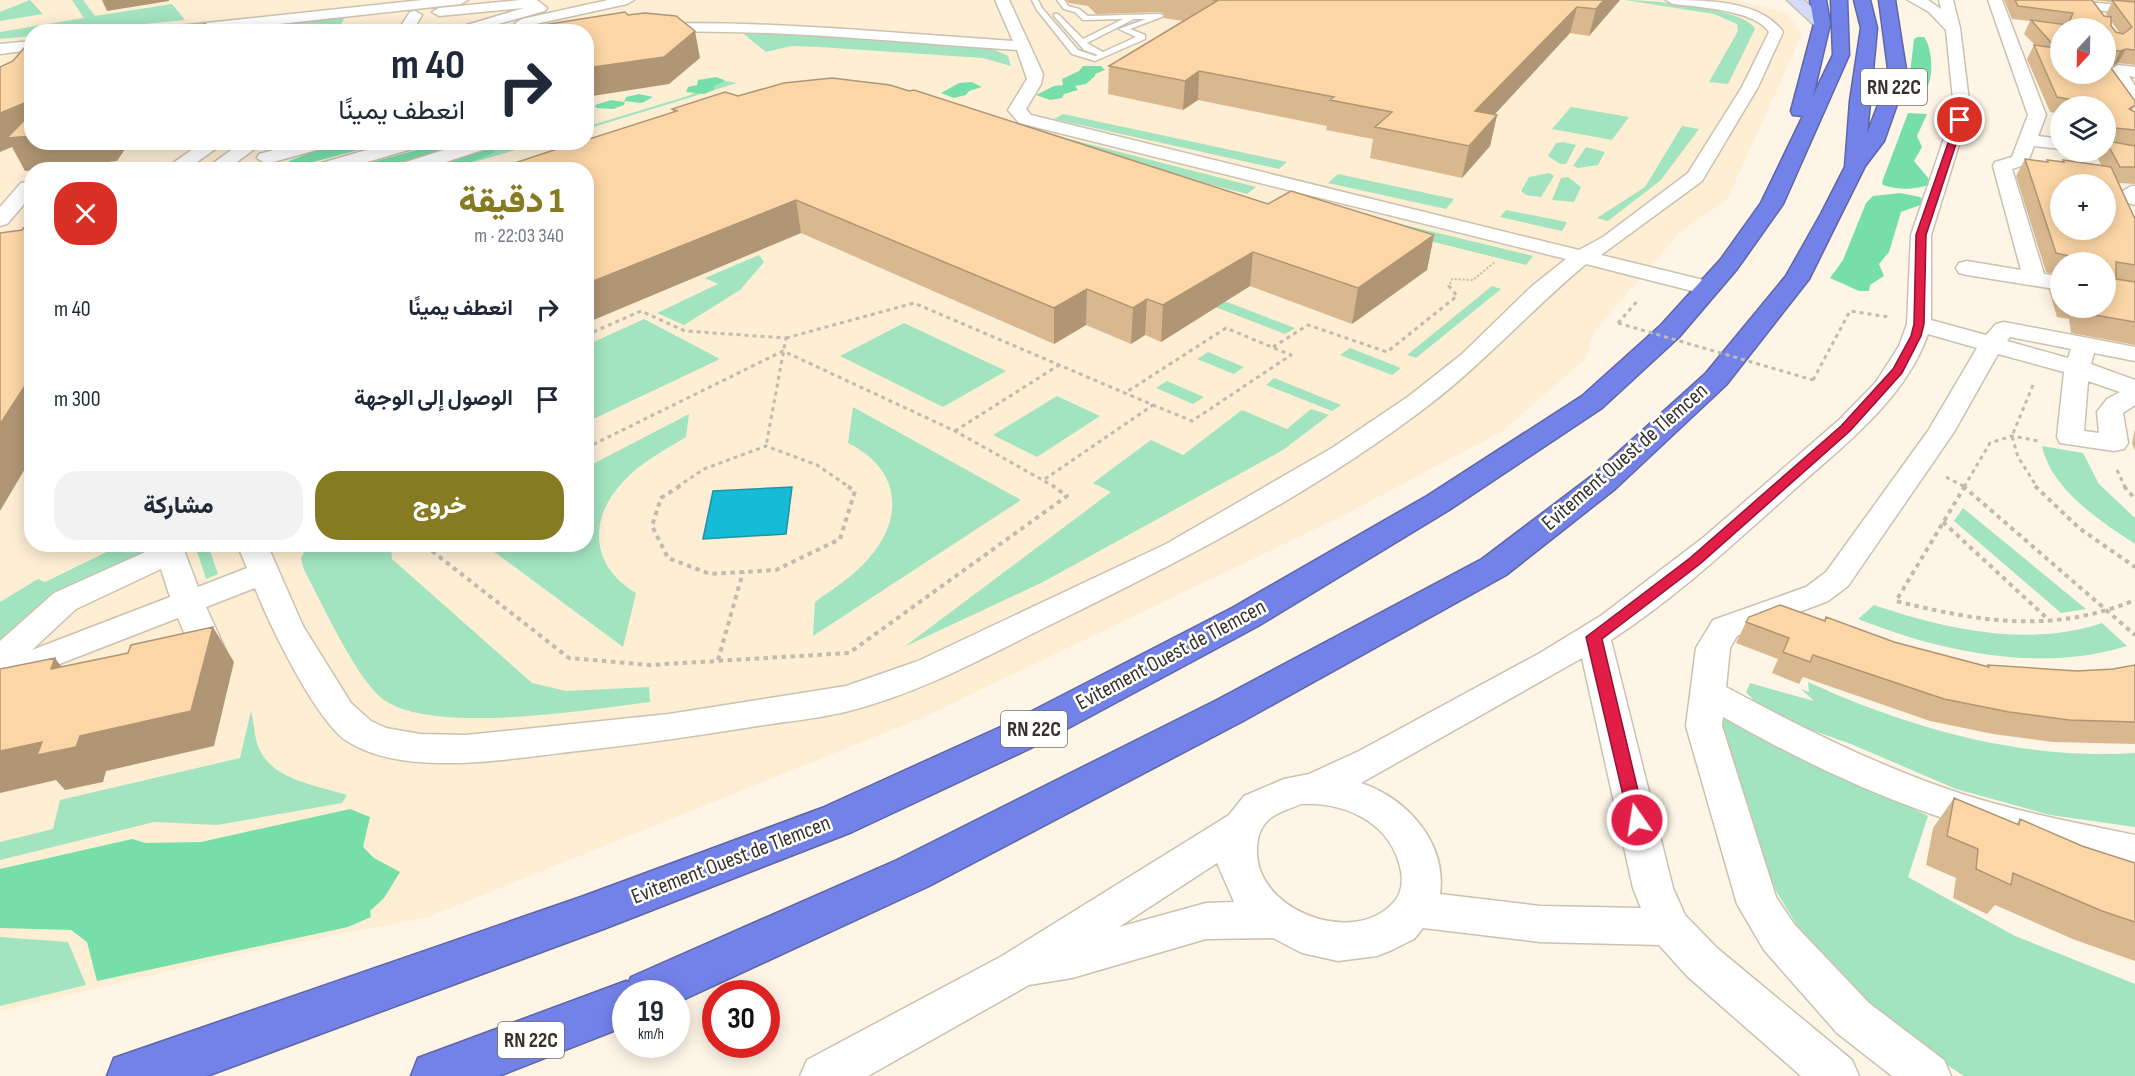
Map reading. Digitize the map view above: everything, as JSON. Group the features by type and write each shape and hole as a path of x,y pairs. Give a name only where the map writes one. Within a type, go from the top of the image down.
{"highway":[{"name":"RN 22C","path":"1794,158 1801,106 1822,24 1818,0"},
{"name":"Evitement Ouest de Tlemcen","path":"132,1076 219,1048 557,926 826,824 1019,736 1245,617 1438,503 1592,402 1670,331 1752,235 1772,204 1840,55 1842,27 1839,0"},
{"name":"Evitement Ouest de Tlemcen","path":"677,980 913,873 1229,711 1494,567 1604,482 1716,379 1797,279 1855,167 1859,101 1868,53 1869,28 1862,0"},
{"name":"RN 22C","path":"1855,167 1874,141 1898,76 1888,3"},
{"name":"RN 22C","path":"436,1076 612,1008"}],"main road":[{"path":"1795,0 1822,24"}],"street":[{"path":"517,24 627,0"},
{"path":"1002,0 1035,80 1017,110 1025,118 1039,124 1574,264 1708,288"},
{"path":"255,552 287,627 339,712 358,732 380,741 420,748 466,749 669,727 847,699 930,670 1177,551 1342,454 1471,359 1539,292 1574,264 1610,241 1695,177 1750,87 1775,39 1775,28 1759,16 1673,0"},
{"path":"1915,0 1942,7"},
{"path":"1995,0 2037,115 2030,140 2020,160 2002,166 2034,278"},
{"path":"291,8 288,5 316,1"},
{"path":"1888,3 1942,7"},
{"path":"2064,3 2135,10"},
{"path":"220,8 225,16 291,8 459,5 481,8 515,8 502,24"},
{"path":"227,24 362,8 389,21 435,13 459,5"},
{"path":"446,24 459,5"},
{"path":"2090,6 2099,18"},
{"path":"1313,788 1366,766 1594,637 1678,576 1845,428 1898,370 1916,336 1919,324 1921,235 1962,109 1942,7"},
{"path":"468,24 481,8"},
{"path":"427,24 435,13"},
{"path":"409,24 415,15"},
{"path":"594,31 652,26 717,26 1022,46"},
{"path":"2004,27 2027,29"},
{"path":"0,49 24,46"},
{"path":"2135,72 2118,70 2135,100"},
{"path":"2030,140 2050,143"},
{"path":"185,162 203,150"},
{"path":"225,162 243,150"},
{"path":"262,162 281,150"},
{"path":"265,162 301,150"},
{"path":"346,162 388,150"},
{"path":"425,162 464,150"},
{"path":"2135,192 2131,192 2135,199"},
{"path":"1967,268 2050,281"},
{"path":"1919,324 2086,353 2135,382"},
{"path":"1928,1076 1853,1018 1779,937 1758,904 1704,726 1713,648 1725,628 1817,594 1837,579 1956,409 1998,337"},
{"path":"2086,353 2135,389"},
{"path":"2086,353 2070,437 2114,443 2110,412 2116,405 2135,395"},
{"path":"4,675 264,573"},
{"path":"4,675 39,625 188,602"},
{"path":"162,655 209,651 188,602"},
{"path":"1594,637 1653,888 1669,927 1702,962 1836,1076"},
{"path":"4,675 76,678"},
{"path":"1708,693 1772,729 1897,785 2013,824 2135,851"},
{"path":"1366,766 1374,787 1390,816 1411,840 1418,853 1422,882 1414,909 1405,920 1385,933 1362,941 1344,943 1308,937 1275,920 1250,896 1237,868 1234,854 1240,827 1247,816 1268,798 1297,789 1313,788 1346,792 1376,806 1390,816"},
{"path":"822,1076 1017,970 1240,827"},
{"path":"1414,909 1540,924 1669,927"},
{"path":"1017,970 1072,959 1206,921 1275,920"}],"lane":[{"path":"1035,0 1039,9 1075,52 1095,59 1142,37 1123,31"},
{"path":"1060,0 1078,24"},
{"path":"1066,8 1077,10 1084,18 1089,19"},
{"path":"1050,9 1082,43 1106,55"},
{"path":"1082,43 1118,16"},
{"path":"1069,29 1089,19 1160,16 1123,31 1082,43"},
{"path":"1082,43 1131,18"},
{"path":"1096,52 1132,33"}],"path":[{"path":"1272,348 1308,325 1387,352 1457,296 1449,286 1452,279 1473,280 1496,261 1574,264"},
{"path":"1640,298 1618,323 1813,380 1850,311 1867,311 1919,324"},
{"path":"594,331 641,310 685,331 786,338 914,303 1059,365 1125,393 1192,421 1291,355 1226,328 1125,393"},
{"path":"766,446 786,338"},
{"path":"433,552 569,658 650,665 849,653 1067,496 1045,479 955,431 783,351"},
{"path":"594,444 783,351"},
{"path":"2086,353 2039,371 2012,436 2022,463 2043,493 2078,526 2135,567"},
{"path":"955,431 1059,365"},
{"path":"1045,479 1154,405"},
{"path":"2047,442 2012,436 1990,443 1896,601 1976,618 2051,622 2112,612 2135,600"},
{"path":"766,446 817,465 855,491 840,539 776,570 710,574 668,558 652,526 661,498 704,469 766,446"},
{"path":"1918,465 1964,486 2112,612 2135,635"},
{"path":"2115,466 2125,487 2135,499"},
{"path":"1943,522 2051,622"},
{"path":"718,660 743,572"}],"shaded area":[{"path":"0,0 1735,0 1787,13 1802,34 1727,200 1681,231 1594,332 1585,359 1503,431 1340,517 924,717 428,917 258,950 0,1011"}],"green space":[{"path":"30,0 43,14 0,21 0,12"},
{"path":"72,0 83,0 95,16 172,4 185,20 144,24 48,24 84,18"},
{"path":"1625,0 1674,4 1716,11 1748,22 1755,29 1728,84 1709,82 1738,31 1737,24 1714,14"},
{"path":"345,17 341,24 284,24"},
{"path":"24,28 24,37 0,39 0,32"},
{"path":"740,31 993,49 1008,56 1011,66 983,58 819,47 791,46 766,52"},
{"path":"1924,37 1927,41 1930,54 1931,76 1927,87 1909,81 1914,39"},
{"path":"1083,66 1101,66 1105,70 1095,74 1086,84 1075,86 1078,90 1064,94 1062,98 1050,100 1036,95 1054,86 1063,85 1062,79 1079,71"},
{"path":"716,77 724,80 713,86 714,90 704,94 686,92 688,87 697,85 698,80"},
{"path":"720,80 737,83 594,127 594,124 688,96"},
{"path":"972,82 982,87 954,98 941,93 959,83"},
{"path":"639,94 653,97 642,103 625,101 624,105 613,109 596,108 595,105 611,100 624,102 626,97"},
{"path":"1571,107 1629,117 1612,140 1552,129"},
{"path":"1908,113 1927,114 1917,136 1922,147 1914,161 1929,179 1928,185 1906,189 1894,188 1883,185 1882,182"},
{"path":"1063,114 1287,162 1279,169 1054,119"},
{"path":"1682,126 1699,129 1661,180 1608,221 1597,218 1645,187"},
{"path":"1034,130 1256,187 1247,194 1023,136"},
{"path":"1556,143 1576,145 1566,164 1560,164 1548,156"},
{"path":"1586,147 1605,152 1598,165 1578,168 1573,166"},
{"path":"359,150 313,162 289,161 312,152"},
{"path":"417,150 448,150 406,162 373,162"},
{"path":"480,150 516,150 474,162 442,162"},
{"path":"485,150 495,152 470,162 444,162"},
{"path":"1549,173 1554,176 1541,197 1526,195 1521,191 1529,177"},
{"path":"1338,174 1454,199 1446,209 1328,183"},
{"path":"1568,177 1581,187 1574,202 1552,200 1561,178"},
{"path":"1900,193 1920,197 1926,203 1901,212 1889,252 1879,264 1884,276 1870,285 1869,291 1859,291 1830,278 1843,260 1866,203 1873,196"},
{"path":"1305,201 1533,256 1526,265 1297,208"},
{"path":"1506,210 1567,222 1562,231 1500,217"},
{"path":"759,255 764,262 740,290 684,325 657,313 718,284 705,278"},
{"path":"1492,286 1501,289 1416,358 1407,355"},
{"path":"1214,297 1295,328 1285,334 1205,303"},
{"path":"644,319 720,359 594,419 594,342"},
{"path":"904,323 1006,371 943,407 840,356"},
{"path":"1350,348 1401,368 1392,375 1340,355"},
{"path":"1208,352 1244,367 1234,374 1197,359"},
{"path":"1274,378 1341,405 1332,411 1266,385"},
{"path":"1167,381 1204,397 1193,404 1156,388"},
{"path":"1057,396 1100,416 1037,457 993,435"},
{"path":"853,407 1021,500 813,636 815,602 850,576 869,558 881,542 892,510 892,494 887,479 865,453 848,443"},
{"path":"1311,409 1329,415 1283,450 1043,582 904,647 1111,492 1093,483 1151,440 1183,455 1242,410 1287,429"},
{"path":"689,414 686,437 636,469 622,483 603,513 599,528 599,542 603,557 610,570 621,582 636,593 623,647 494,552 594,552 594,463"},
{"path":"2042,446 2083,453 2099,484 2135,518 2135,544 2107,525 2066,490 2047,462"},
{"path":"1963,508 2086,609 2061,613 1954,521"},
{"path":"107,552 152,552 0,642 0,602 38,579 45,582"},
{"path":"197,552 210,552 218,574 206,579"},
{"path":"304,552 392,552 392,559 532,683 566,691 649,687 650,702 549,714 467,718 430,715 400,708 378,695 358,669 304,570 301,558"},
{"path":"1874,605 1958,628 2016,635 2074,630 2102,623 2127,646 2094,654 2060,658 1991,655 1923,641 1858,619"},
{"path":"1808,682 1887,714 1967,738 2050,751 2092,754 2135,753 2135,827 2050,815 1956,789 1851,744 1766,714 1746,692 1750,683 1814,701 1801,689 1809,692"},
{"path":"251,711 257,743 271,765 294,779 347,795 342,803 217,825 154,822 0,860 0,842 53,829 60,800 240,758"},
{"path":"1724,718 1928,816 1908,877 2015,936 2135,984 2135,1076 1964,1076 1888,1027 1804,937 1776,891 1718,736"},
{"path":"350,809 370,817 363,847 374,858 400,872 384,898 370,911 371,917 348,927 97,981 87,942 71,930 0,928 0,869 132,839 146,843 201,842"},
{"path":"0,937 68,942 86,985 0,1006"}],"water":[{"path":"792,487 786,534 703,539 713,491"}],"building":[{"path":"1213,0 1604,0 1596,9 1577,7 1475,111 1497,115 1469,146 1375,127 1392,112 1330,100 1334,97 1199,71 1185,81 1109,66 1217,1"},
{"path":"2015,0 2092,0 2104,16 2111,18 2071,18 2073,13 2018,6"},
{"path":"2112,0 2135,2 2135,50 2116,51 2116,32 2123,34 2132,27"},
{"path":"625,12 628,15 645,13 676,16 695,31 664,57 594,67 594,24 549,24"},
{"path":"2031,20 2050,23 2050,41"},
{"path":"2034,45 2050,47 2050,81"},
{"path":"24,48 24,103 0,113 0,67 13,61"},
{"path":"2116,75 2135,101 2135,105 2129,109 2135,112 2135,130 2116,128 2116,96 2057,96 2051,84 2116,84"},
{"path":"832,78 914,90 1268,204 1291,191 1434,235 1358,288 1253,252 1163,305 1147,299 1133,308 1087,289 1054,308 796,200 594,281 594,162 518,162 554,150 594,150 594,137 677,111 672,109 725,92 738,96 784,83"},
{"path":"24,120 24,137 7,138"},
{"path":"2116,142 2135,146 2135,167 2120,167 2116,160"},
{"path":"2025,159 2077,162 2111,167 2114,174 2050,174 2050,235"},
{"path":"2116,178 2135,219 2135,265 2116,262 2116,252 2056,252 2052,240 2116,240"},
{"path":"24,228 24,387 0,424 0,233 22,230"},
{"path":"2116,279 2135,282 2135,322 2112,318 2116,318"},
{"path":"1780,605 1825,621 1826,617 1894,642 1989,667 1988,665 2077,671 2135,665 2135,722 2069,720 2009,712 1944,699 1813,655 1810,662 1783,652 1789,638 1746,622 1749,617"},
{"path":"213,627 191,711 80,736 76,747 37,755 42,742 0,751 0,669 55,658 51,669 128,653 131,645"},
{"path":"1954,798 2019,825 2020,819 2082,846 2135,863 2135,922 2102,911 2013,873 2011,885 1976,869 1978,849 1947,836"}],"route":[{"path":"1637,820 1594,637 1678,576 1845,428 1898,370 1916,336 1919,324 1921,235 1960,120"}]}
